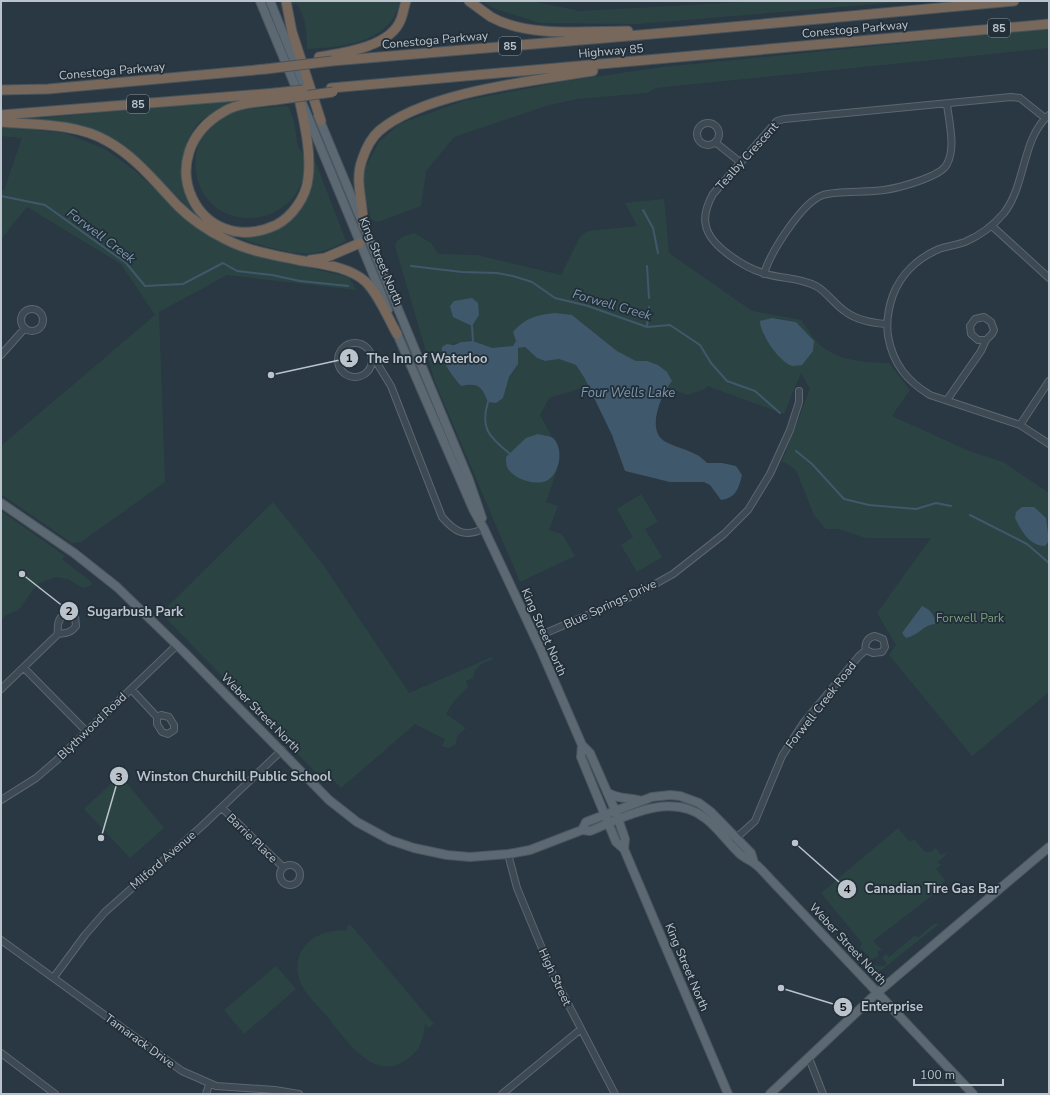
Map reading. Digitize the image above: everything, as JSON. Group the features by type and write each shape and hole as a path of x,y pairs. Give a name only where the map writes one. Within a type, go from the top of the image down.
{"highway":[{"path":"286,1 292,32 321,121"},
{"path":"266,69 368,47 387,36 401,21 406,1"},
{"path":"469,1 492,17 516,26 539,30 687,31"},
{"name":"Conestoga Parkway","path":"1,90 48,89 266,69 332,61 687,31 1014,1"},
{"name":"Conestoga Parkway","path":"663,59 1049,24"},
{"path":"363,226 364,213 358,181 359,171 362,160 372,140 377,133 389,124 429,105 487,89 663,59"},
{"name":"Highway 85","path":"275,96 332,90 358,85 663,59"},
{"path":"275,96 225,110 202,127 189,149 185,174 192,200 207,219 229,230 247,232 267,229 284,221 298,205 308,180 308,154 297,88"},
{"name":"85","path":"1,115 275,96"},
{"path":"1,122 76,129 107,141 136,162 179,207 206,228 226,240 245,247 329,266 345,271 362,279 371,288 397,334"},
{"path":"290,258 312,260 325,258 360,244"}],"main road":[{"name":"King Street North","path":"260,1 360,244 381,291 397,334 473,509 484,529 582,745 590,753 608,792 625,839 624,849"},
{"name":"King Street North","path":"270,1 470,480 484,529"},
{"name":"Weber Street North","path":"1,503 98,571 117,587 282,750 329,800 357,822 390,840 414,848 447,855 470,857 508,854 530,850 582,830 590,831 655,808 668,806 683,807 705,818 745,859 754,863 973,1094"},
{"name":"King Street North","path":"582,745 581,757 606,814 616,842 624,849 728,1094"},
{"path":"608,792 616,797 632,798 642,801"},
{"name":"Weber Street North","path":"582,830 586,822 615,810 642,801 670,795 690,799 706,808 737,837 751,853 754,863"},
{"path":"770,1094 877,993 1049,847"}],"street":[{"name":"Tealby Crescent","path":"886,324 871,323 846,313 817,286 804,281 764,274 750,268 717,244 711,237 706,226 708,205 713,194 777,121 784,119 1020,98 1047,117"},
{"path":"764,274 767,264 782,238 812,202 824,195 885,190 933,176 942,171 950,156 948,104"},
{"path":"1047,117 1032,141 1022,175 1012,200 992,226 965,242 939,249 922,258 906,273 896,286 889,306 886,324 889,342 896,362 902,372 919,388 930,395 1020,425 1049,444"},
{"path":"715,142 740,162"},
{"path":"992,226 1048,275"},
{"path":"1,355 25,328"},
{"path":"947,400 981,351 986,340"},
{"path":"372,354 372,367 364,375 353,377 343,373 339,368 338,356 344,347 349,343 362,344 368,347 391,386 442,517 451,527 460,532 470,533 484,529"},
{"path":"1020,425 1049,381"},
{"name":"Blue Springs Drive","path":"534,638 632,596 657,583 673,574 724,534 748,510 770,474 790,430 799,402 799,391"},
{"path":"1,689 58,634"},
{"name":"Blythwood Road","path":"1,800 36,778 176,645"},
{"name":"Forwell Creek Road","path":"730,843 755,821 782,756 804,722 859,656 866,650"},
{"path":"24,668 86,731"},
{"path":"131,689 157,718"},
{"name":"Milford Avenue","path":"54,978 82,938 105,912 222,808 282,750"},
{"name":"Barrie Place","path":"222,808 283,867"},
{"name":"High Street","path":"508,854 517,888 553,975 615,1094"},
{"name":"Tamarack Drive","path":"1,940 182,1071 210,1085 274,1090 299,1094"},
{"path":"502,1094 581,1029"},
{"path":"1,1053 55,1094"},
{"path":"809,1058 823,1094"},
{"path":"206,1094 210,1085"}],"green space":[{"path":"291,1 400,1 395,15 387,26 376,34 364,40 350,44 335,47 307,49 304,20 297,4 291,4"},
{"path":"483,1 531,1 580,11 766,1 913,1 637,24 540,23 493,8"},
{"path":"1049,29 1049,48 655,88 647,93 577,99 549,105 454,137 426,171 421,206 378,222 371,219 363,187 365,168 379,142 399,124 463,101 566,81 663,67"},
{"path":"229,101 229,105 204,118 197,124 187,143 184,154 183,176 186,196 201,220 137,157 111,140 30,122 31,119"},
{"path":"288,106 294,121 298,146 304,156 304,172 300,186 293,197 284,206 272,213 259,217 246,218 233,216 220,210 209,201 197,178 197,151 201,138 209,127 219,118 227,114 244,110"},
{"path":"1,127 65,133 105,149 134,170 191,222 219,242 255,256 349,277 356,290 227,275 159,312 165,482 81,542 72,543 1,494 1,446 155,315 121,264 27,207 1,239 1,190 4,190 22,138 1,136"},
{"path":"315,161 346,241 325,250 302,253 280,250 256,244 225,233 244,235 269,232 289,222 310,192"},
{"name":"Forwell Park","path":"664,199 669,253 752,311 801,320 817,343 836,355 853,360 889,363 910,390 892,416 967,450 1003,462 1049,493 1049,692 972,756 889,655 896,645 877,613 931,538 866,538 839,529 826,529 814,515 796,470 782,461 810,389 801,373 784,414 707,386 705,389 687,395 667,387 672,381 647,361 636,361 617,351 572,315 516,341 512,347 491,348 472,341 447,344 441,352 450,372 461,385 470,383 479,387 485,395 502,398 509,377 518,364 517,348 525,347 537,358 545,361 559,359 576,365 589,386 549,398 540,415 552,437 538,434 555,473 558,467 546,502 558,506 549,530 562,534 575,556 520,582 435,382 395,246 400,239 414,233 431,243 438,254 477,255 561,275 580,237 588,231 637,226 625,203","holes":["776,318 796,322 804,331 784,361 763,335"]},
{"path":"641,494 658,522 645,529 662,557 637,572 621,545 633,537 617,509"},
{"path":"273,502 322,563 409,693 492,657 493,659 477,668 473,678 466,681 468,687 454,701 446,714 466,728 457,736 456,744 448,748 442,746 445,739 415,724 341,788 327,773 321,778 161,613"},
{"path":"1,511 65,556 62,559 90,581 92,585 83,588 68,579 56,577 37,584 19,610 6,615 1,620"},
{"path":"120,775 164,828 130,858 84,809"},
{"path":"898,828 910,842 914,839 925,852 931,852 935,848 939,851 940,855 949,852 937,863 941,864 936,869 945,880 943,883 947,888 944,892 939,890 873,941 882,950 877,952 879,956 870,960 870,963 871,965 884,966 887,963 882,958 886,954 889,957 914,936 919,937 931,926 936,923 938,925 879,972 873,972 866,965 867,958 869,956 860,948 862,943 821,893"},
{"path":"350,924 434,1024 429,1028 425,1024 424,1034 419,1047 413,1055 396,1065 384,1066 372,1063 362,1056 351,1046 309,996 301,984 298,972 298,961 301,952 307,944 315,937 325,933 347,931 346,928"},
{"path":"276,966 296,989 244,1034 224,1010"}],"water":[{"path":"472,298 478,303 479,315 472,326 453,317 450,306 454,301"},
{"name":"Four Wells Lake","path":"555,313 572,315 617,351 636,361 647,361 658,365 667,372 672,381 663,395 657,413 657,430 660,437 669,444 697,455 707,463 722,463 736,466 742,475 740,484 733,495 721,500 710,485 704,482 670,482 625,471 612,435 585,379 576,365 559,359 545,361 537,358 525,347 518,348 518,364 509,377 503,398 496,403 488,402 478,386 461,386 445,363 442,347 447,344 454,345 461,342 473,341 492,348 513,346 516,341 513,332 522,323 537,316"},
{"path":"772,318 796,322 814,341 813,351 802,365 793,366 782,360 767,340 763,333 760,321"},
{"path":"538,434 553,438 559,448 559,460 558,466 552,477 543,482 537,483 525,481 514,475 507,467 506,457 526,438"},
{"path":"1022,507 1034,507 1046,518 1049,541 1045,546 1034,543 1030,540 1020,527 1015,518 1016,512"},
{"path":"922,606 932,613 935,624 927,626 914,635 906,638 902,633"}],"waterway":[{"name":"Forwell Creek","path":"1,196 45,205 126,263 145,286 183,284 223,263 237,271 272,275 300,281 348,286"},
{"path":"643,210 653,228 658,253"},
{"name":"Forwell Creek","path":"411,266 462,272 497,273 513,276 532,282 555,298 588,306 647,327 670,325 700,345 711,363 727,381 755,391 780,413"},
{"path":"647,266 649,298"},
{"path":"647,327 649,307"},
{"path":"472,326 473,341"},
{"path":"488,402 485,419 488,431 491,437 509,453"},
{"name":"Forwell Creek","path":"796,451 812,464 844,499 869,505 916,509 936,503 951,506"},
{"name":"Forwell Creek","path":"970,515 1027,544 1049,563"}],"place":[{"name":"The Inn of Waterloo","path":"271,375"},
{"name":"Sugarbush Park","path":"22,574"},
{"name":"Winston Churchill Public School","path":"101,838"},
{"name":"Canadian Tire Gas Bar","path":"795,843"},
{"name":"Enterprise","path":"781,988"}]}
